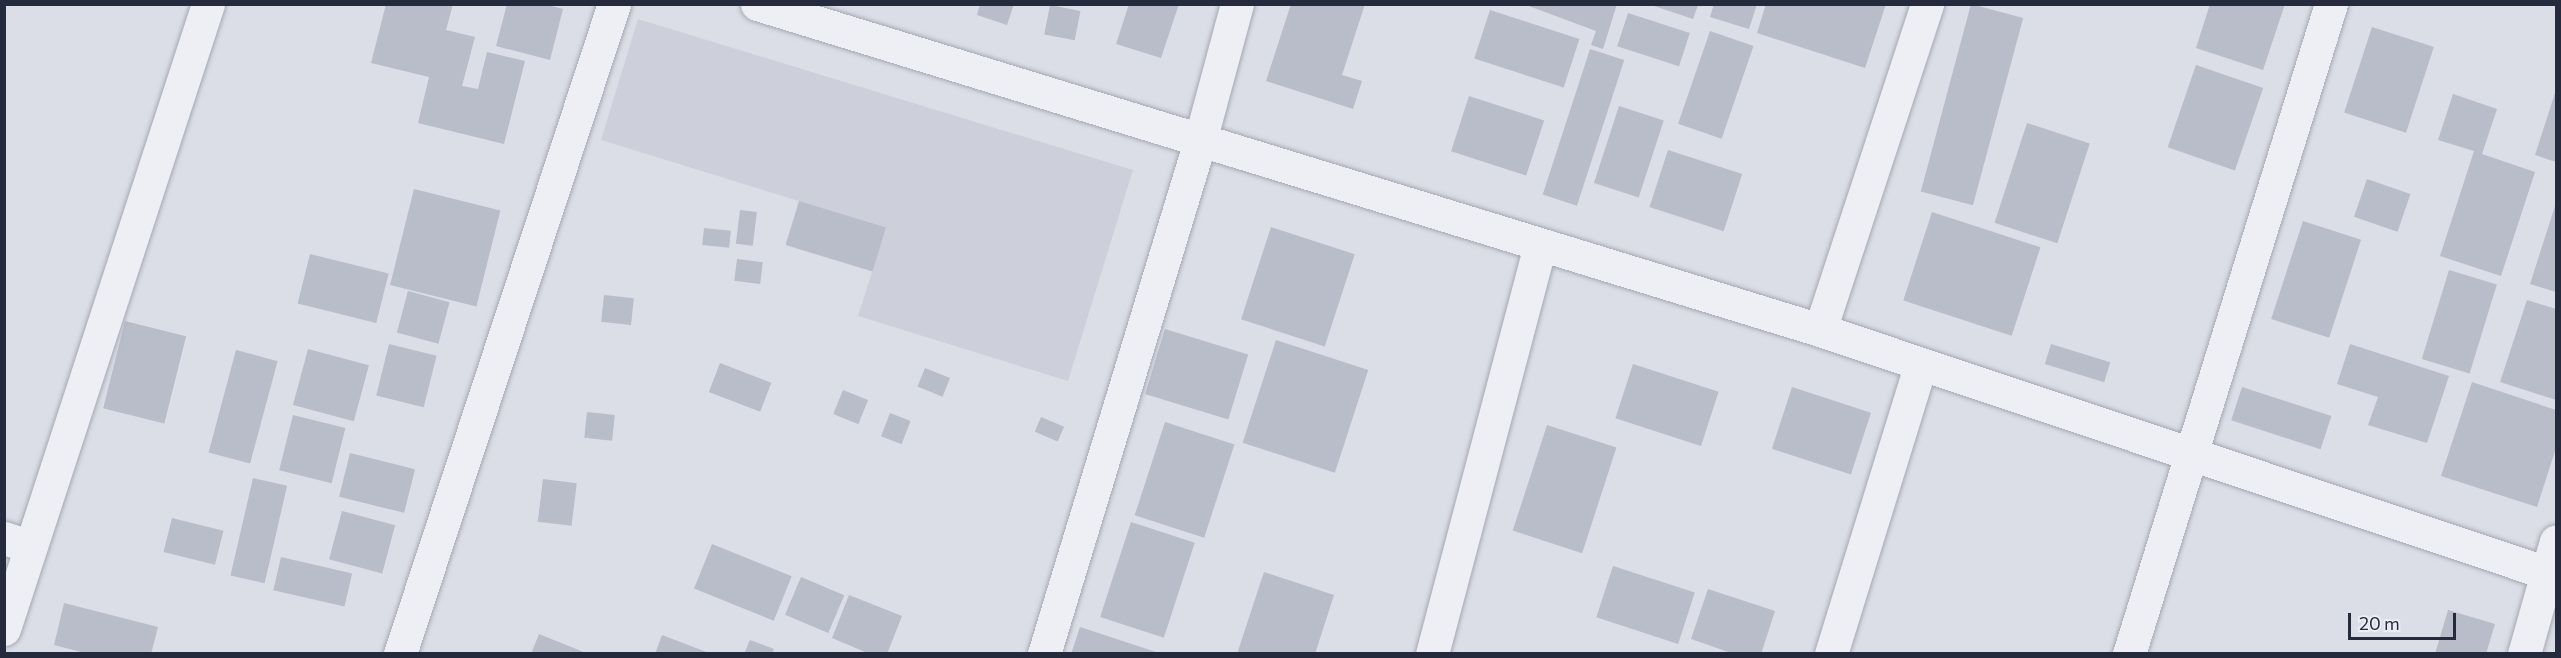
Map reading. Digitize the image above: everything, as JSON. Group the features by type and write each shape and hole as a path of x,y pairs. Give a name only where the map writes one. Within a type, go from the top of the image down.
{"street":[{"path":"4,629 18,543 208,4"},
{"path":"400,654 614,4"},
{"path":"757,4 1820,330 1920,366 2552,574"},
{"path":"1044,654 1200,141 1237,4"},
{"path":"1820,330 1927,4"},
{"path":"2129,654 2331,4"},
{"path":"1432,654 1540,244"},
{"path":"1831,654 1920,366"},
{"path":"2524,654 2552,574 2556,541"}],"shaded area":[{"path":"638,19 1133,170 1068,381 858,316 886,228 601,140"}],"building":[{"path":"386,4 453,4 446,30 475,37 462,86 478,89 487,52 525,61 504,144 418,123 429,77 371,63"},
{"path":"507,4 544,4 563,9 550,60 496,46"},
{"path":"980,4 1014,4 1007,25 977,15"},
{"path":"1129,4 1179,4 1161,58 1116,44"},
{"path":"1291,4 1365,4 1342,75 1362,81 1353,109 1266,81"},
{"path":"1523,4 1617,4 1603,49 1591,45 1596,31"},
{"path":"1714,4 1757,4 1749,29 1710,17"},
{"path":"1766,4 1886,4 1865,68 1757,33"},
{"path":"1971,4 2023,18 1973,205 1921,191"},
{"path":"2210,4 2285,4 2263,70 2196,48"},
{"path":"1050,5 1080,11 1075,40 1044,34"},
{"path":"1651,5 1698,5 1693,19"},
{"path":"1490,10 1579,39 1564,88 1474,59"},
{"path":"1628,13 1690,33 1679,66 1617,46"},
{"path":"2372,27 2434,47 2406,133 2344,113"},
{"path":"1710,31 1753,46 1722,139 1678,124"},
{"path":"1590,49 1624,60 1577,206 1543,195"},
{"path":"2196,65 2263,88 2235,170 2168,147"},
{"path":"2556,90 2556,162 2535,155"},
{"path":"2453,94 2497,109 2482,154 2535,172 2501,276 2440,256 2474,151 2438,140"},
{"path":"1469,96 1544,120 1526,176 1451,151"},
{"path":"1619,106 1664,121 1639,198 1594,183"},
{"path":"2027,123 2090,143 2057,243 1995,223"},
{"path":"1668,150 1742,174 1724,231 1649,207"},
{"path":"2367,179 2410,194 2397,232 2354,217"},
{"path":"414,189 500,211 476,307 390,285"},
{"path":"799,201 886,228 873,272 786,245"},
{"path":"2556,203 2556,292 2530,284"},
{"path":"740,210 757,212 753,246 736,244"},
{"path":"1932,212 2040,247 2012,336 1903,300"},
{"path":"2303,221 2361,240 2329,338 2271,319"},
{"path":"1271,227 1355,254 1325,346 1241,319"},
{"path":"704,228 731,231 729,248 702,245"},
{"path":"310,254 389,274 376,323 298,303"},
{"path":"737,259 763,262 760,284 734,281"},
{"path":"2449,270 2497,285 2470,374 2422,359"},
{"path":"408,291 450,302 438,344 397,333"},
{"path":"604,295 634,298 631,325 601,322"},
{"path":"2527,300 2556,309 2556,400 2500,382"},
{"path":"125,321 186,336 164,424 103,408"},
{"path":"1165,329 1248,354 1228,419 1145,394"},
{"path":"1276,340 1368,370 1335,473 1243,443"},
{"path":"389,344 437,356 424,407 376,395"},
{"path":"2051,344 2110,362 2104,382 2045,364"},
{"path":"2350,344 2449,376 2427,443 2368,425 2378,397 2337,384"},
{"path":"308,349 369,365 354,421 293,405"},
{"path":"236,350 278,361 250,464 209,452"},
{"path":"720,363 771,383 760,412 709,392"},
{"path":"1633,364 1719,392 1701,446 1615,418"},
{"path":"925,368 950,378 943,397 918,387"},
{"path":"2472,382 2556,410 2556,448 2537,507 2441,476"},
{"path":"1792,387 1871,413 1851,474 1772,449"},
{"path":"2242,387 2331,416 2321,449 2231,420"},
{"path":"843,390 868,400 858,424 833,414"},
{"path":"587,412 615,415 612,441 584,438"},
{"path":"890,413 911,421 902,444 881,436"},
{"path":"293,415 345,428 332,483 279,470"},
{"path":"1041,417 1064,427 1058,441 1035,432"},
{"path":"1165,422 1234,445 1204,538 1135,515"},
{"path":"1547,425 1616,448 1582,553 1513,531"},
{"path":"350,453 415,469 404,513 339,497"},
{"path":"253,478 287,486 265,583 231,575"},
{"path":"543,479 577,483 572,526 538,522"},
{"path":"342,511 395,525 382,574 329,559"},
{"path":"172,518 223,531 215,565 164,552"},
{"path":"1131,522 1195,543 1164,638 1100,617"},
{"path":"712,544 792,576 774,621 694,589"},
{"path":"281,557 352,573 344,607 273,590"},
{"path":"1613,566 1695,593 1678,644 1596,617"},
{"path":"1264,572 1334,595 1315,654 1237,654"},
{"path":"801,577 844,595 828,633 785,615"},
{"path":"1708,589 1775,611 1761,654 1734,654 1691,639"},
{"path":"849,595 902,616 887,654 870,654 832,638"},
{"path":"64,603 158,627 151,654 89,654 54,645"},
{"path":"2448,610 2495,624 2486,654 2435,654"},
{"path":"1080,627 1159,653 1159,654 1071,654"},
{"path":"539,634 586,653 586,654 531,654"},
{"path":"662,635 709,653 709,654 655,654"},
{"path":"750,640 774,649 772,654 744,654"}]}
